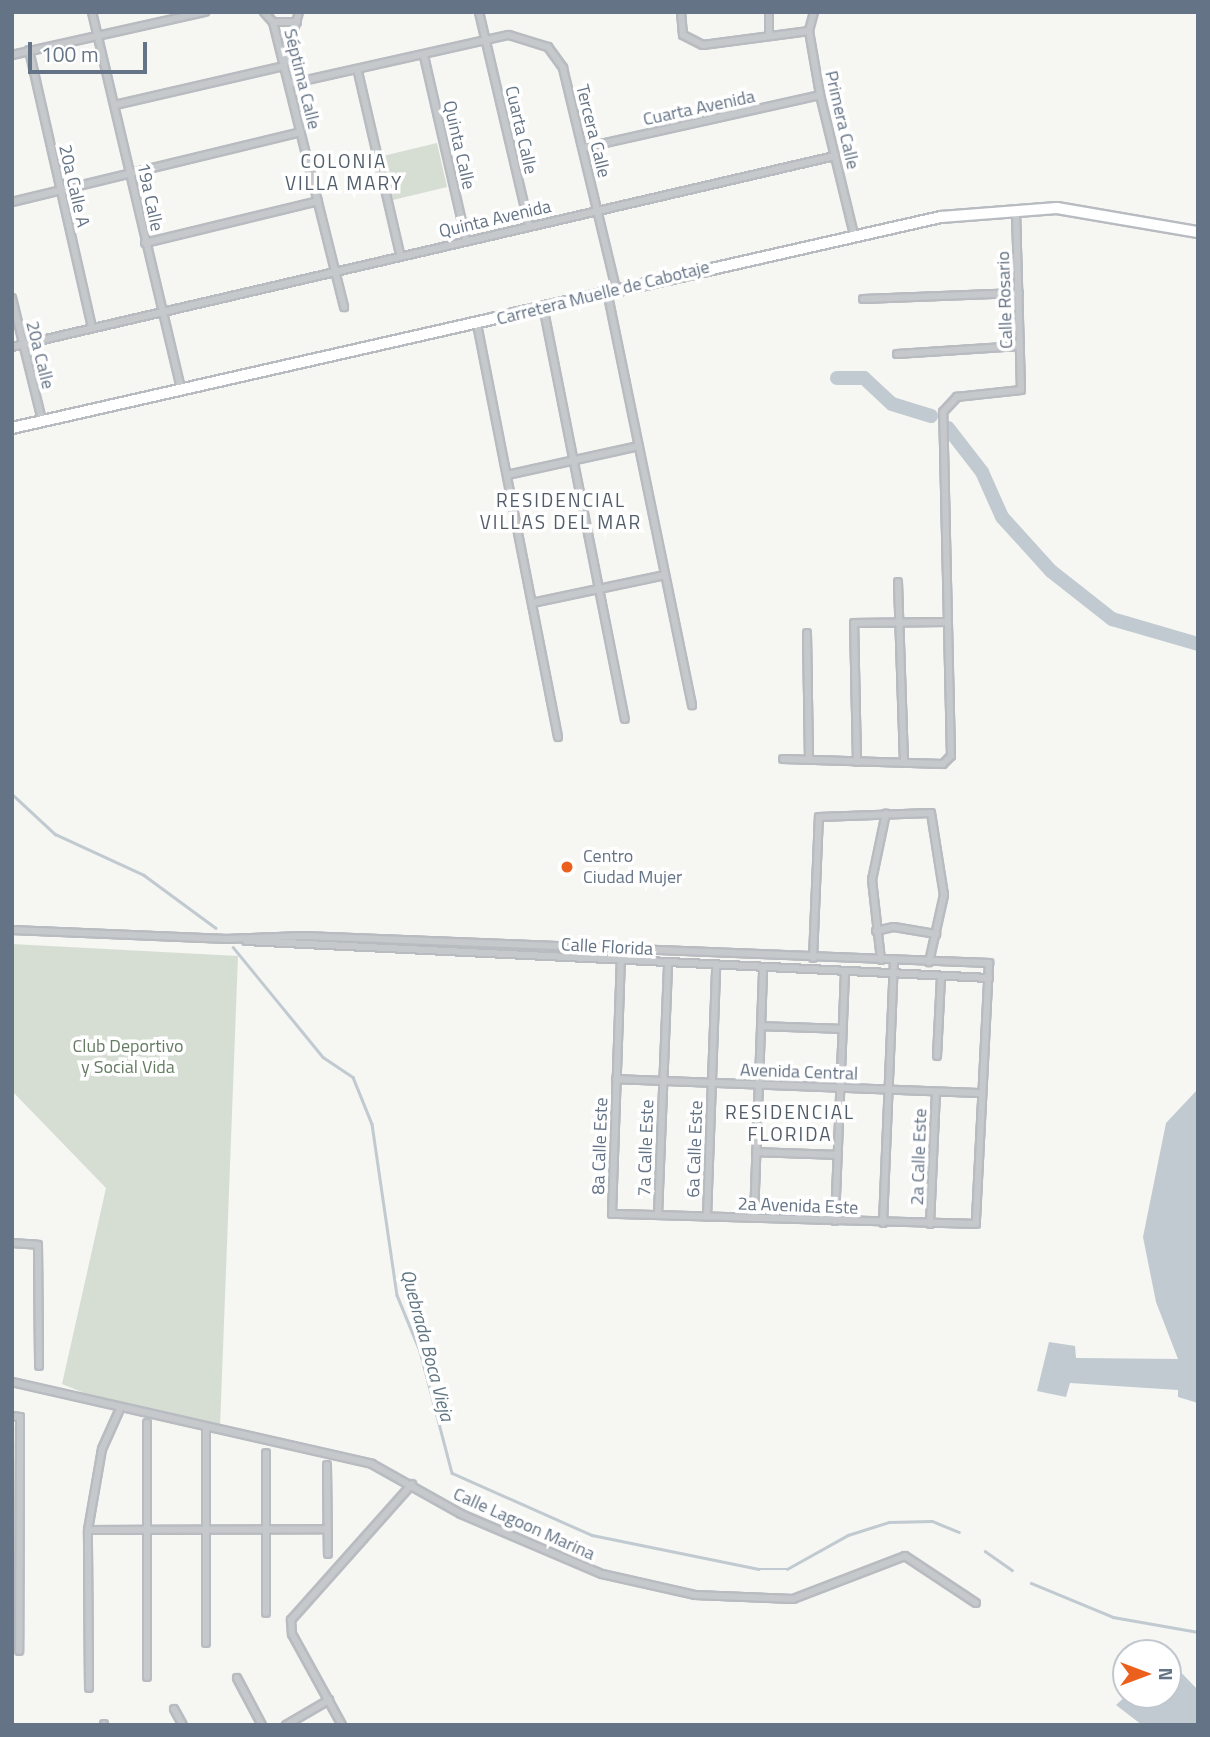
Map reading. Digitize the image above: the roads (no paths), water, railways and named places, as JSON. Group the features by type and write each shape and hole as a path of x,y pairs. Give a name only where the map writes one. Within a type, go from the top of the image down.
{"main road":[{"name":"Carretera Muelle de Cabotaje","path":"12,428 181,388 477,324 543,306 854,234 1016,210 1118,214 1198,232"}],"street":[{"name":"19a Calle","path":"92,12 132,176 161,313 181,388"},
{"path":"12,55 205,12"},
{"path":"264,12 273,22 297,22"},
{"path":"115,105 284,66 299,12"},
{"name":"Cuarta Calle","path":"479,12 529,225"},
{"path":"681,12 689,42 809,31"},
{"path":"769,12 769,36"},
{"name":"Primera Calle","path":"814,12 809,31 820,95 854,234"},
{"name":"Séptima Calle","path":"273,22 344,307"},
{"name":"Tercera Calle","path":"289,84 358,72 486,41 526,36 548,47 563,68 598,210 639,446 692,705"},
{"name":"20a Calle A","path":"29,50 92,328"},
{"name":"Quinta Calle","path":"424,56 466,240"},
{"path":"358,72 400,254"},
{"name":"Cuarta Avenida","path":"583,148 820,95"},
{"path":"12,202 132,176 301,132"},
{"name":"Quinta Avenida","path":"12,347 335,269 835,156"},
{"path":"145,243 318,201"},
{"name":"Calle Rosario","path":"946,622 943,412 957,397 1021,390 1016,210"},
{"path":"863,299 1018,293"},
{"name":"20a Calle","path":"12,298 42,420"},
{"path":"543,306 625,719"},
{"path":"477,324 558,737"},
{"path":"897,354 1020,346"},
{"path":"507,475 639,446"},
{"path":"532,603 665,575"},
{"path":"898,582 904,763"},
{"path":"783,759 856,762 943,764 951,757 946,622 854,623 856,762"},
{"path":"807,633 809,760"},
{"path":"881,960 872,880 886,813"},
{"path":"813,958 819,817 886,813 934,816 944,895 929,962"},
{"path":"876,931 894,927 936,934"},
{"name":"Calle Florida","path":"12,930 225,939 763,970 989,978 989,963 303,936 225,939"},
{"path":"883,1223 886,1090 894,961"},
{"name":"8a Calle Este","path":"612,1214 621,962"},
{"name":"7a Calle Este","path":"658,1215 668,965"},
{"name":"6a Calle Este","path":"707,1217 716,967"},
{"path":"754,1218 763,970"},
{"path":"835,1221 845,973"},
{"path":"937,1056 942,976"},
{"path":"982,1093 989,978"},
{"path":"761,1026 842,1029"},
{"name":"Avenida Central","path":"616,1079 982,1093"},
{"name":"2a Calle Este","path":"930,1224 936,1092"},
{"name":"2a Avenida Este","path":"612,1214 971,1226 977,1219 982,1093"},
{"path":"756,1152 837,1155"},
{"path":"12,1243 38,1245 39,1366"},
{"name":"Calle Lagoon Marina","path":"12,1382 64,1389 119,1411 372,1464 412,1484 461,1514 603,1574 695,1595 793,1599 905,1556 976,1603"},
{"path":"89,1688 88,1530 102,1450 119,1411"},
{"path":"12,1416 20,1417 19,1651"},
{"path":"147,1423 147,1677"},
{"path":"206,1429 206,1643"},
{"path":"266,1453 266,1613"},
{"path":"327,1465 328,1554"},
{"path":"342,1725 292,1634 292,1616 412,1484"},
{"path":"88,1530 328,1529"},
{"path":"237,1678 262,1725"},
{"path":"286,1725 329,1700"},
{"path":"174,1709 183,1725"}],"waterway":[{"path":"837,378 864,378 892,404 931,416"},
{"path":"948,428 982,472 1002,517 1051,571 1112,619 1198,644"},
{"name":"Quebrada Boca Vieja","path":"12,794 55,834 144,875 216,928"},
{"name":"Quebrada Boca Vieja","path":"233,947 323,1057 353,1077 372,1124 397,1295 420,1351 452,1473 592,1535 759,1569 787,1569 848,1535 889,1522 932,1521 959,1532"},
{"name":"Quebrada Boca Vieja","path":"985,1551 1012,1570"},
{"name":"Quebrada Boca Vieja","path":"1031,1583 1113,1617 1198,1632"}],"place":[{"name":"Centro Ciudad Mujer","path":"567,867"}],"district":[{"name":"COLONIA VILLA MARY","path":"344,172"},
{"name":"RESIDENCIAL VILLAS DEL MAR","path":"561,511"},
{"name":"RESIDENCIAL FLORIDA","path":"790,1123"}],"park label":[{"name":"Club Deportivo y Social Vida","path":"128,1057"}]}
